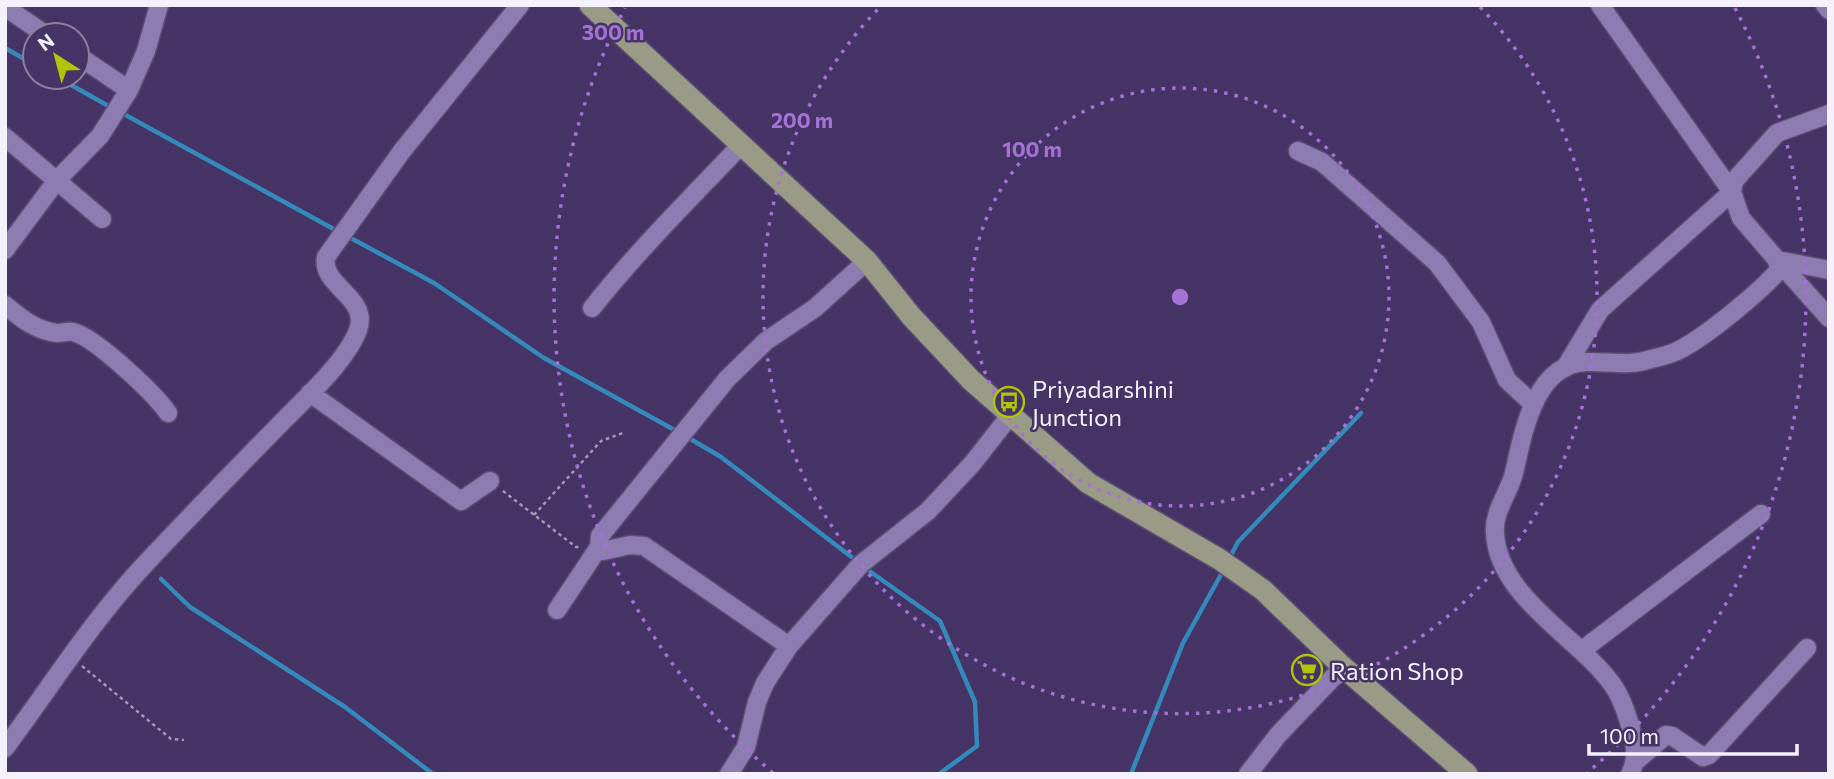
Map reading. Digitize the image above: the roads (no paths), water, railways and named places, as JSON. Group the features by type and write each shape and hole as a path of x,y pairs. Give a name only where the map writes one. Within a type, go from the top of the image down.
{"main road":[{"path":"590,5 867,261 911,316 971,380 1088,482 1220,559 1263,590 1343,667 1467,774"}],"street":[{"path":"5,250 57,180 100,136 129,90 146,51 159,5"},
{"path":"5,748 98,617 146,562 310,393 353,340 359,327 360,314 353,300 324,266 326,257 402,151 520,5"},
{"path":"1600,5 1732,192 1741,218 1829,318"},
{"path":"1825,5 1829,10"},
{"path":"5,7 26,21"},
{"path":"91,64 129,90"},
{"path":"1564,368 1600,310 1732,192 1734,181 1777,133 1829,114"},
{"path":"5,137 102,219"},
{"path":"592,308 626,265 678,214 741,145"},
{"path":"1298,151 1322,162 1437,263 1480,321 1507,380 1534,404"},
{"path":"1777,260 1829,270"},
{"path":"1633,768 1629,723 1614,686 1513,584 1494,533 1499,508 1508,494 1534,404 1552,377 1564,368 1583,362 1640,362 1675,352 1703,334 1775,275 1780,265 1777,260"},
{"path":"557,610 599,547 603,529 656,470 727,379 766,341 815,309 867,261"},
{"path":"5,305 26,323 55,332 74,332 96,345 156,396 168,413"},
{"path":"310,393 461,501 490,481"},
{"path":"729,774 746,747 757,702 765,684 789,646 862,564 928,511 972,464 1012,413"},
{"path":"1581,651 1761,514"},
{"path":"599,547 603,551 611,551 630,545 644,546 789,646"},
{"path":"1633,768 1666,736 1672,736 1703,757 1709,755 1807,648"},
{"path":"1248,774 1278,735 1343,667"}],"waterway":[{"path":"5,48 21,57"},
{"path":"82,91 112,108"},
{"path":"120,112 339,232"},
{"path":"347,236 434,283 544,358 680,433"},
{"path":"1230,557 1238,542 1361,413"},
{"path":"687,437 721,457 858,562"},
{"path":"865,568 940,621 975,702 977,746 939,774"},
{"path":"1131,774 1183,643 1223,571"},
{"path":"161,579 190,607 345,707 433,774"}],"place":[{"name":"Priyadarshini Junction","path":"1009,402"},
{"name":"Ration Shop","path":"1307,670"}]}
